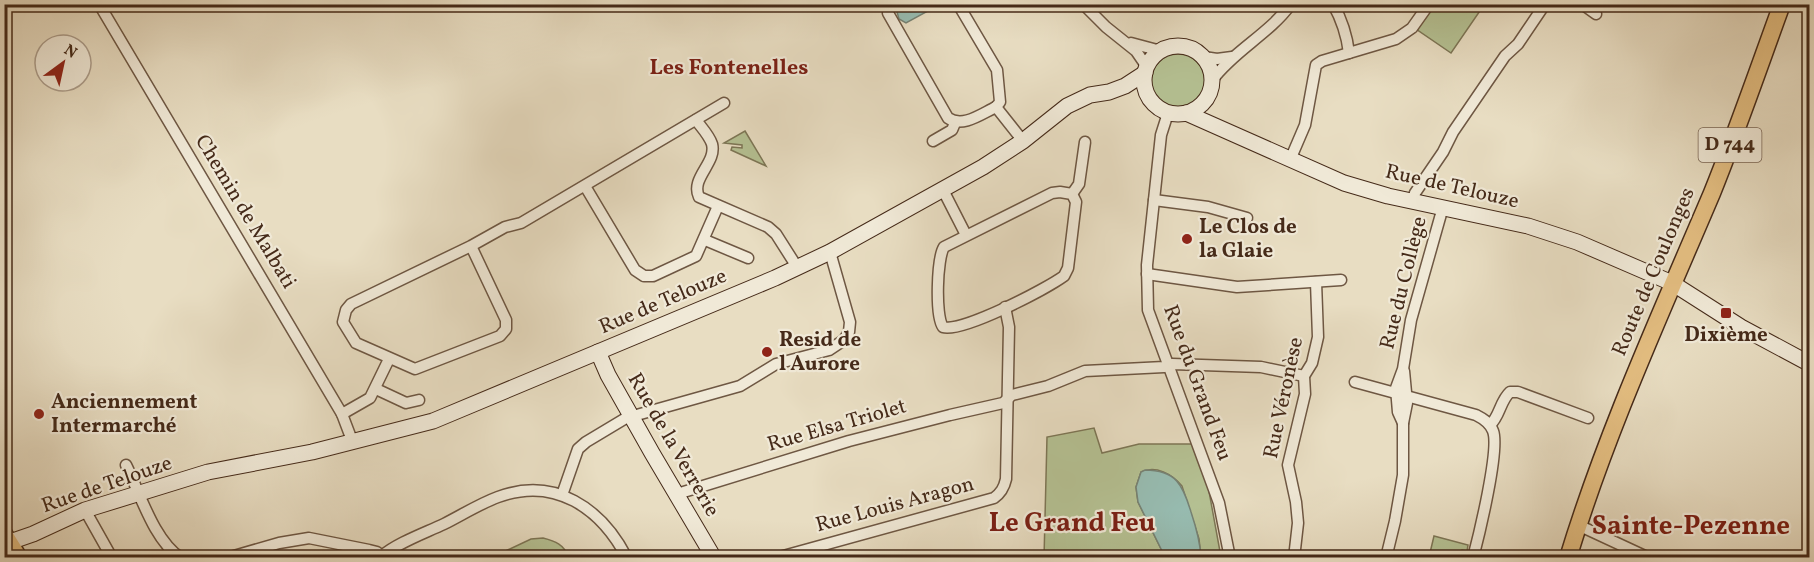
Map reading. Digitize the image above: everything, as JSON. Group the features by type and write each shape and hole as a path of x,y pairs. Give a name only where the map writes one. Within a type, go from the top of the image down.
{"main road":[{"name":"Route de Coulonges","path":"1568,558 1578,525 1672,282 1712,193 1782,4"},
{"path":"6,540 19,558"}],"street":[{"name":"Chemin de Malbati","path":"99,4 342,414 352,442"},
{"path":"890,4 888,13 952,120 952,130 933,141"},
{"path":"952,120 965,122 996,107 1000,102 997,70 958,4"},
{"path":"1083,4 1106,27 1139,54 1146,70"},
{"path":"1212,79 1232,57 1265,33 1291,4"},
{"path":"1333,4 1348,40 1349,54"},
{"path":"1412,201 1453,132 1545,4"},
{"path":"1582,4 1596,14"},
{"path":"1290,160 1305,125 1314,69 1319,63 1386,43 1404,34 1416,23 1422,6"},
{"path":"1122,39 1161,51"},
{"path":"1180,46 1193,49 1204,57 1212,72 1212,79 1208,96 1199,107 1186,113 1168,113 1158,108 1150,100 1144,84 1146,70 1152,58 1161,51 1180,46"},
{"path":"1204,57 1232,57"},
{"name":"Rue de Telouze","path":"6,540 187,475 199,475 352,442 434,421 830,252 943,190 1023,141 1067,106 1090,95 1109,92 1125,86 1146,70"},
{"name":"Rue de Telouze","path":"1109,92 1134,94 1150,100"},
{"path":"1208,96 1214,115 1225,130"},
{"path":"471,246 506,320 507,324 503,333 497,339 420,369 409,368 356,343 343,322 348,307 505,227 521,223 724,103"},
{"path":"996,107 1023,141"},
{"name":"Rue du Grand Feu","path":"1168,113 1161,135 1147,274 1150,318 1219,503 1230,558"},
{"name":"Rue de Telouze","path":"1186,113 1344,183 1550,232 1672,282 1741,327 1809,364"},
{"path":"696,120 711,141 712,147 712,153 697,185 697,193 703,200 773,230 797,267"},
{"path":"1072,194 1079,184 1085,142"},
{"path":"585,186 635,270 644,276 653,276 696,256 718,206"},
{"path":"943,190 966,235"},
{"path":"1052,193 1072,194 1076,199 1076,206 1067,272 1061,279 973,322 949,328 940,324 938,316 940,255 944,248 1052,193"},
{"path":"1154,200 1208,207 1247,218"},
{"name":"Rue du Collège","path":"1386,558 1403,475 1403,423 1406,412 1401,395 1403,369 1411,320 1443,207"},
{"path":"705,240 748,258"},
{"path":"562,495 582,445 632,416 740,386 776,364 829,350 844,340 849,332 850,322 830,252"},
{"path":"1147,274 1237,287 1341,280"},
{"name":"Rue Véronèse","path":"1294,558 1298,523 1288,465 1305,394 1305,376 1312,363 1318,337 1316,282"},
{"path":"1005,307 1009,327 1008,399"},
{"name":"Rue de la Verrerie","path":"598,352 608,375 714,558"},
{"path":"342,414 368,400 376,389 389,359"},
{"name":"Rue Elsa Triolet","path":"677,494 849,441 1003,403 1012,395 1048,386 1085,371 1168,365 1261,367 1305,376"},
{"path":"1355,382 1476,415 1490,425 1496,442 1473,558"},
{"path":"376,389 406,403 419,400"},
{"path":"1490,425 1498,414 1505,396 1510,392 1588,418"},
{"name":"Rue Louis Aragon","path":"776,558 999,495 1006,479 1008,399"},
{"path":"126,465 148,513 168,547 182,558"},
{"path":"227,558 279,543 309,538 369,550 382,557 497,498 528,491 544,491 562,495 599,518 617,538 627,558"},
{"name":"Rue de Telouze","path":"28,534 34,526 83,501 139,493"},
{"path":"85,510 112,558"},
{"path":"1578,525 1649,558"}],"green space":[{"path":"1434,5 1484,5 1451,53 1416,29"},
{"path":"1173,54 1183,54 1193,58 1201,66 1205,81 1201,96 1193,104 1183,108 1173,108 1163,104 1155,96 1151,86 1151,76 1155,66 1163,58"},
{"path":"745,131 766,166 731,150 732,147 742,148 742,145 724,143"},
{"path":"1094,428 1102,453 1139,444 1193,444 1206,475 1221,557 1201,557 1199,539 1182,486 1169,474 1158,470 1147,470 1141,472 1136,487 1138,502 1165,557 1044,558 1047,437"},
{"path":"1434,536 1468,545 1467,551 1462,550 1460,557 1429,557"},
{"path":"543,538 559,544 565,549 568,557 493,557 531,539"}],"water":[{"path":"902,5 939,5 906,23 899,19 897,12"},
{"path":"1145,470 1171,476 1181,487 1196,529 1201,557 1165,557 1138,502 1136,487 1141,472"}],"place":[{"name":"Le Clos de la Glaie","path":"1187,239"},
{"name":"Dixième","path":"1726,313"},
{"name":"Resid de l Aurore","path":"767,352"},
{"name":"Anciennement Intermarché","path":"39,414"}],"district":[{"name":"Les Fontenelles","path":"729,68"},
{"name":"Le Grand Feu","path":"1072,524"},
{"name":"Sainte-Pezenne","path":"1691,527"}]}
